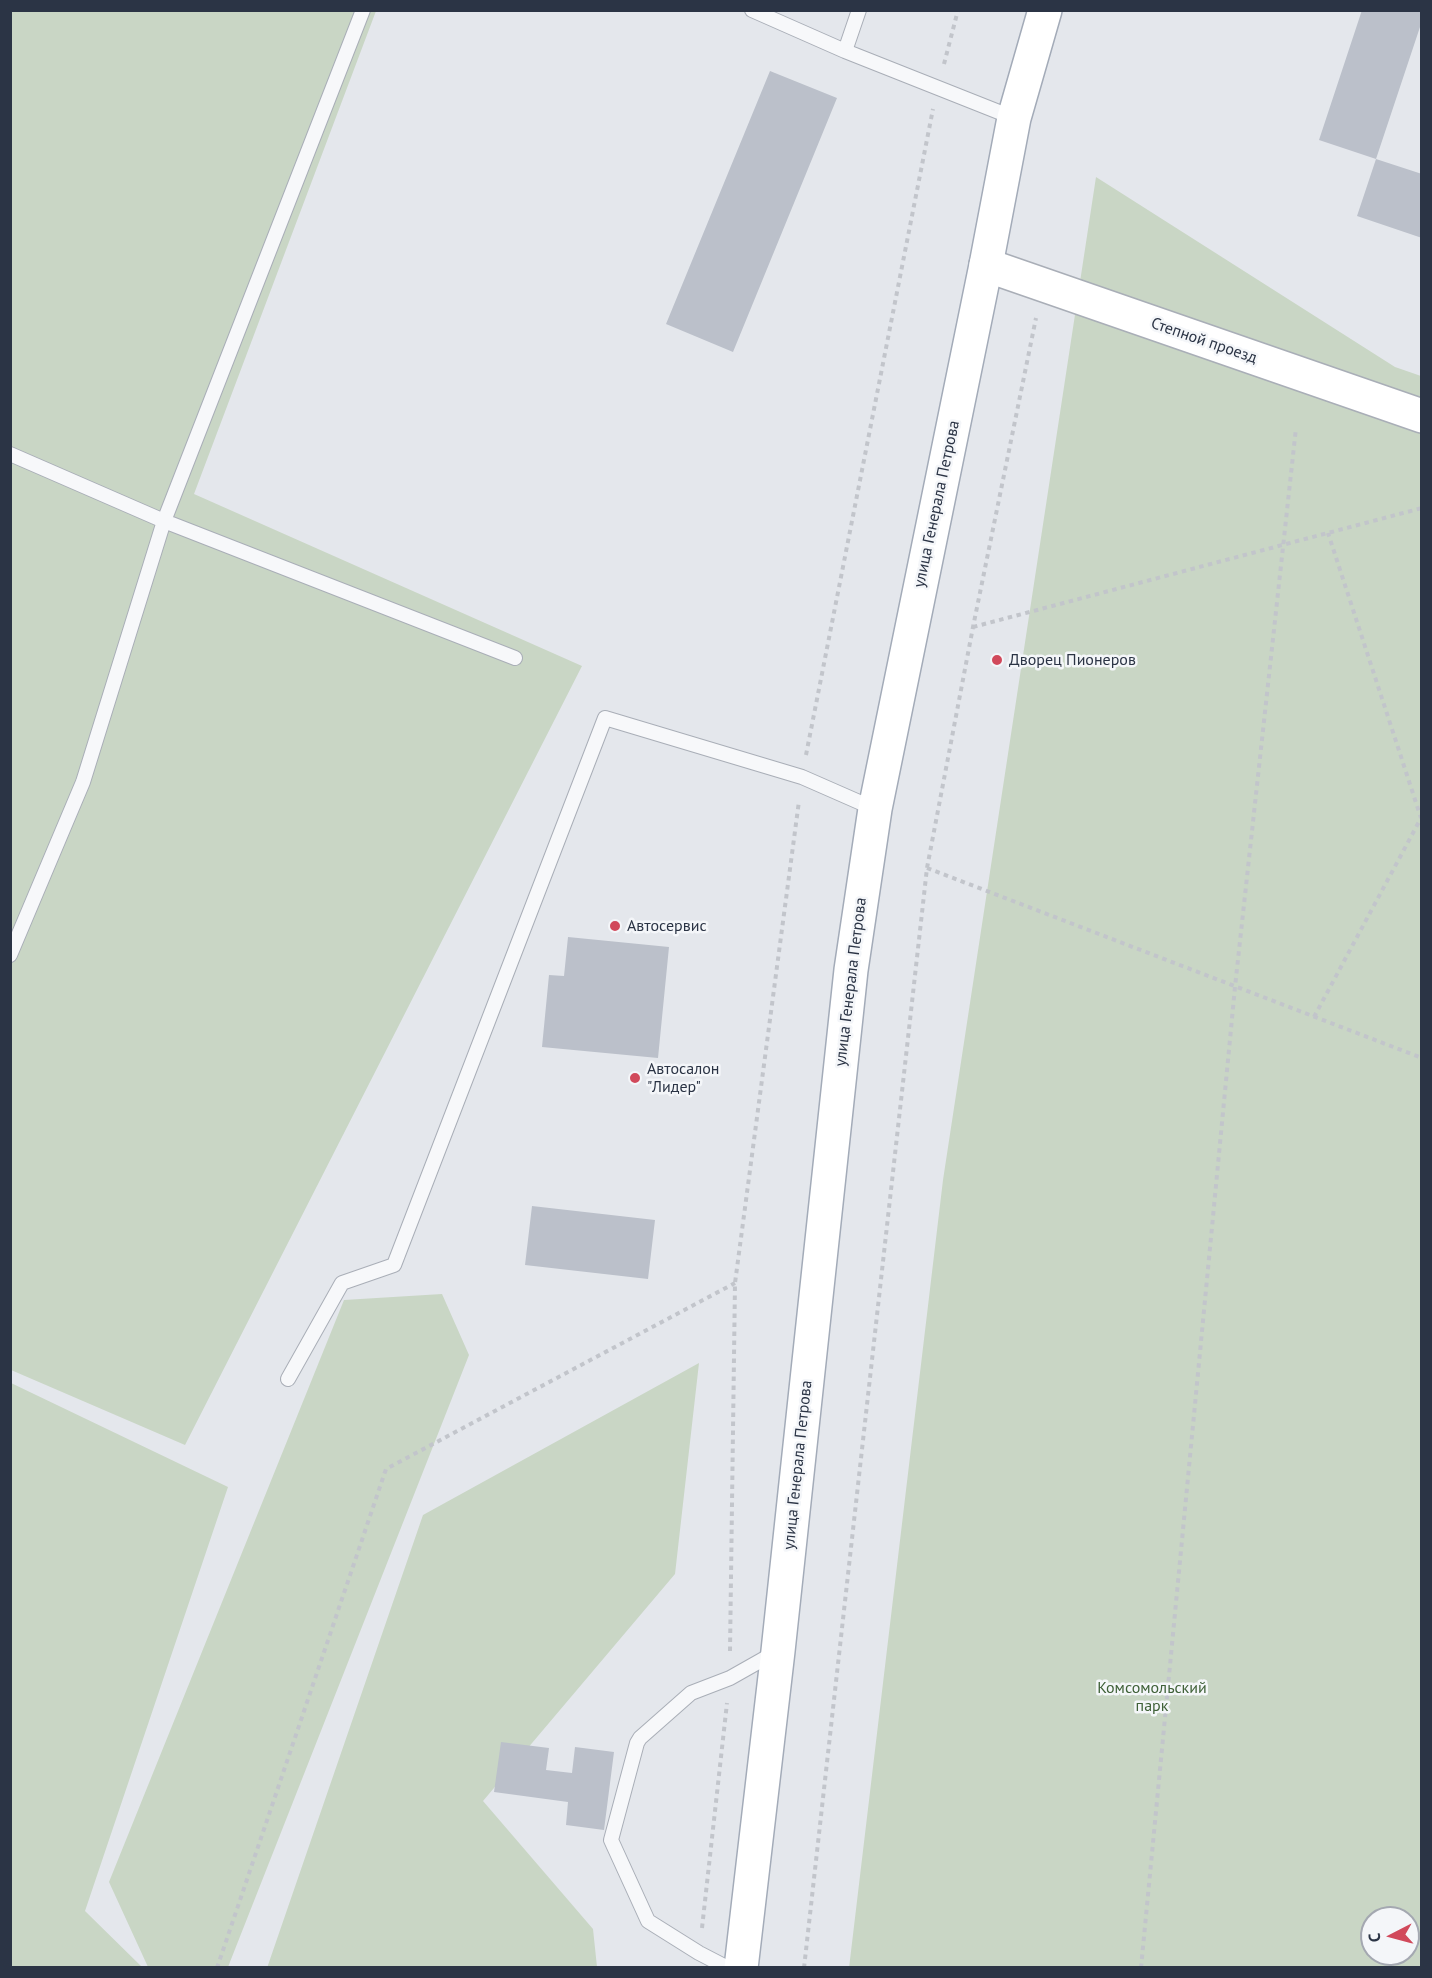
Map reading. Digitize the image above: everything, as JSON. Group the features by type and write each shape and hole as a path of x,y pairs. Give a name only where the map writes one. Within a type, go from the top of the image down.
{"main road":[{"name":"улица Генерала Петрова","path":"741,1968 778,1651 850,982 875,809 1014,118 1045,10"},
{"name":"Степной проезд","path":"986,266 1422,416"}],"lane":[{"path":"10,955 83,782 164,521 363,10"},
{"path":"752,10 845,51 1014,118"},
{"path":"845,51 860,10"},
{"path":"10,454 164,521 515,658"},
{"path":"288,1379 342,1283 394,1265 605,718 802,777 875,809"},
{"path":"728,1968 648,1921 611,1840 640,1737 691,1693 730,1678 778,1651"}],"path":[{"path":"699,1953 730,1678 735,1283 802,777 938,87 958,10"},
{"path":"804,1968 927,868 973,627 1043,285"},
{"path":"1141,1968 1235,987 1296,428"},
{"path":"973,627 1422,508"},
{"path":"1314,1017 1421,818 1328,533"},
{"path":"927,868 1422,1058"},
{"path":"216,1968 386,1469 735,1283"}],"green space":[{"path":"11,11 376,11 194,494 582,666 185,1445 11,1370"},
{"name":"Комсомольский парк","path":"1096,177 1395,367 1421,376 1421,1967 849,1968 943,1180"},
{"path":"442,1294 469,1355 228,1967 148,1967 109,1882 344,1300"},
{"path":"699,1363 675,1574 483,1801 593,1929 597,1967 267,1968 423,1515"},
{"path":"11,1383 228,1487 85,1911 142,1967 11,1967"}],"building":[{"path":"1362,10 1422,10 1422,21 1376,159 1319,140"},
{"path":"770,71 837,98 733,352 666,324"},
{"path":"1376,159 1422,174 1422,238 1357,216"},
{"path":"568,937 669,947 658,1058 542,1047 549,975 564,976"},
{"path":"532,1206 655,1220 648,1279 525,1265"},
{"path":"501,1742 549,1748 546,1770 572,1773 575,1747 614,1752 604,1830 566,1825 568,1802 494,1792"}],"place":[{"name":"Дворец Пионеров","path":"997,660"},
{"name":"Автосервис","path":"615,926"},
{"name":"Автосалон \"Лидер\"","path":"635,1078"}]}
